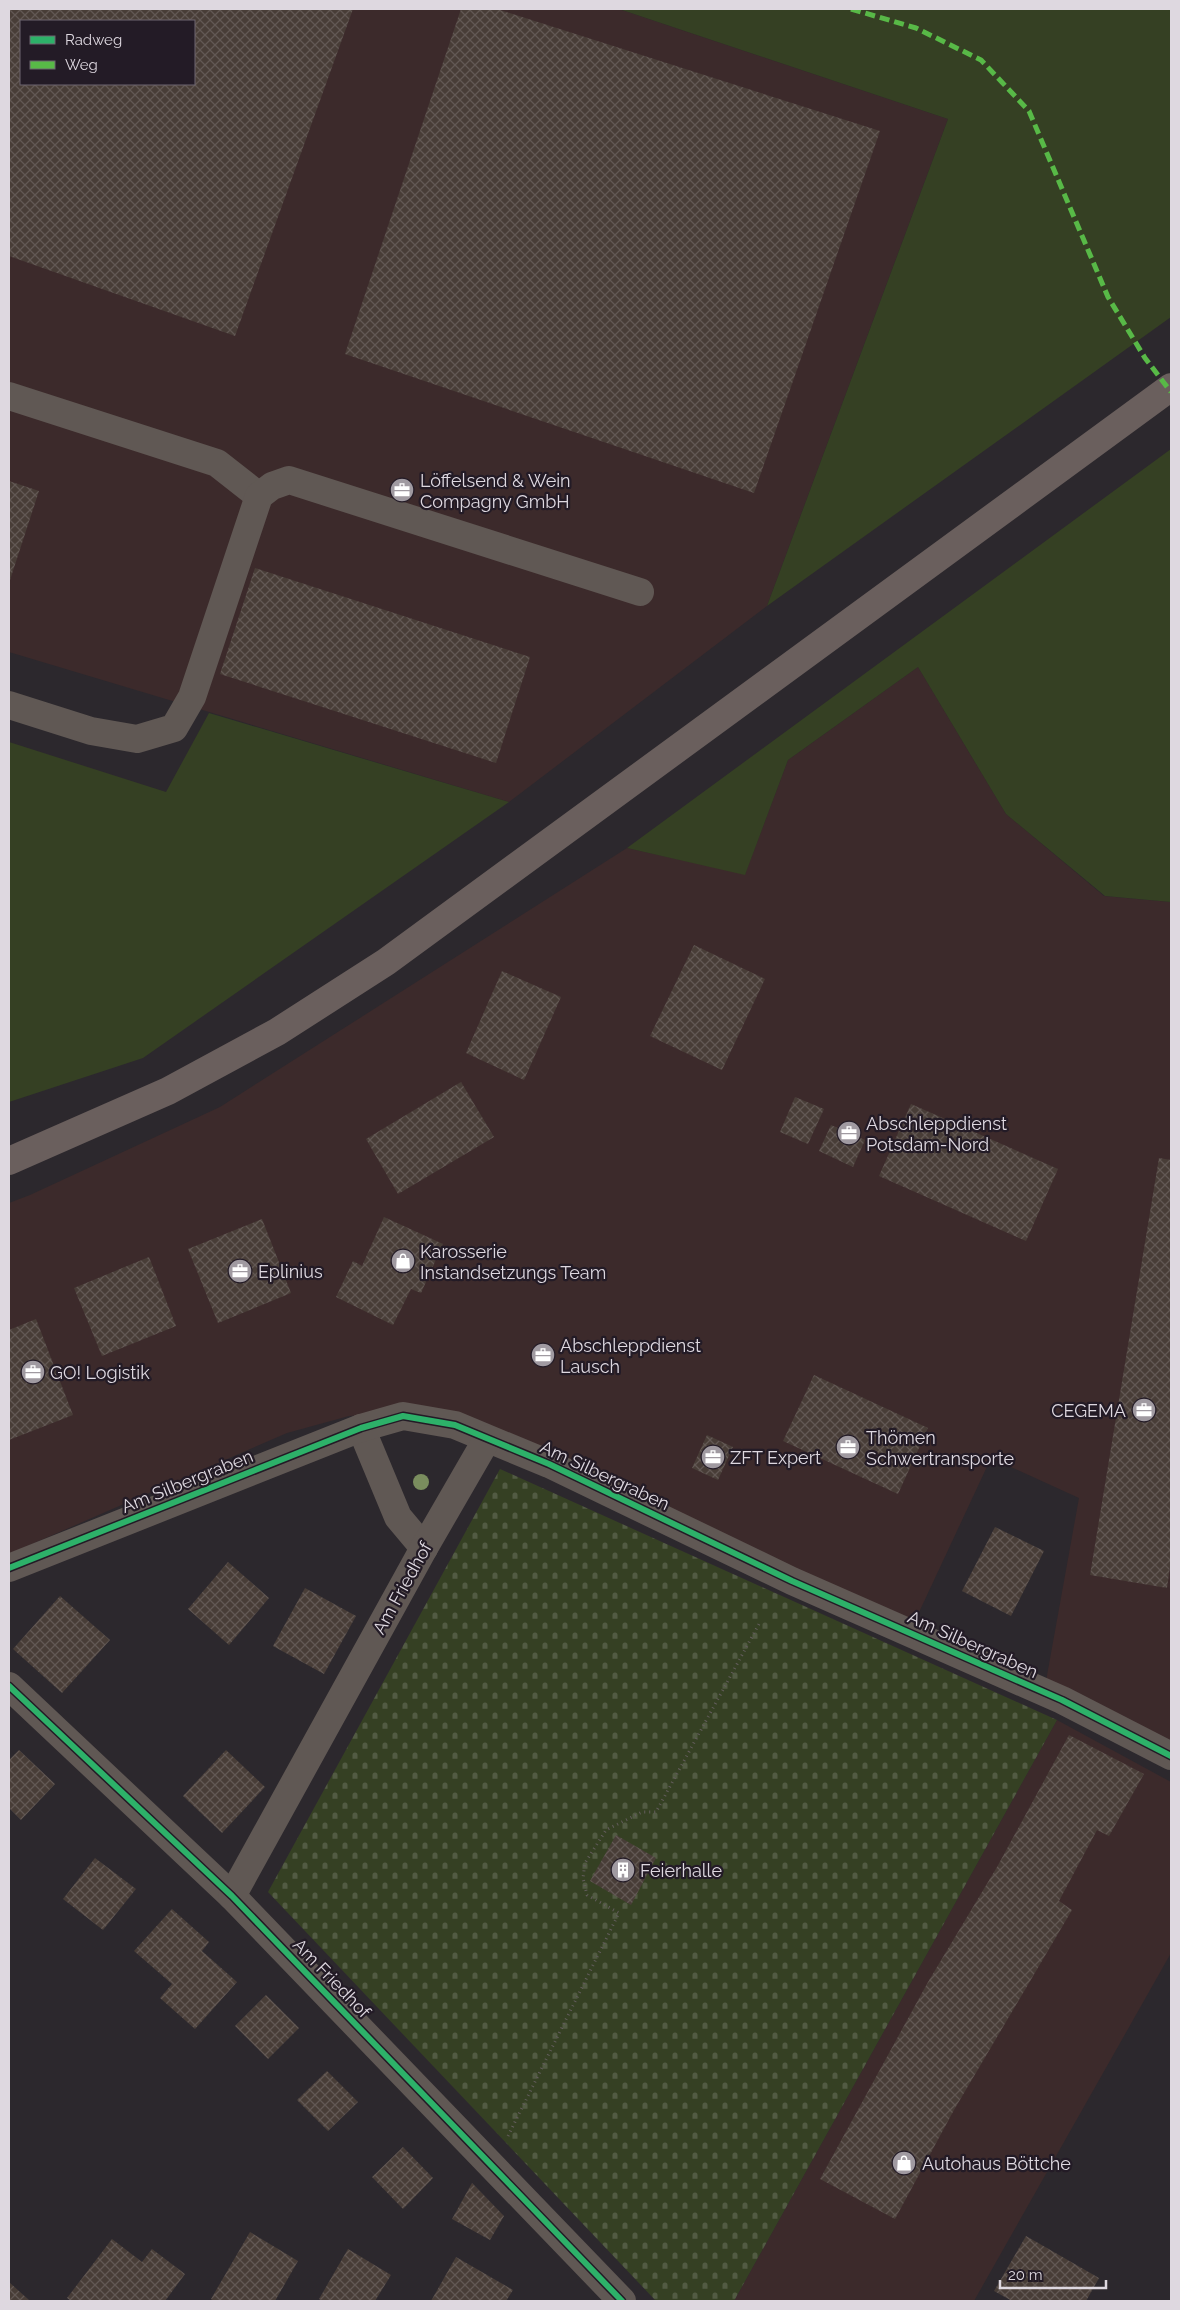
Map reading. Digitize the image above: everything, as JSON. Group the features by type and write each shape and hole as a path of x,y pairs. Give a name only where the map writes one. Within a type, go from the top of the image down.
{"main road":[{"path":"9,1161 168,1091 277,1032 386,962 1171,387"}],"street":[{"path":"9,396 217,463 259,496"},
{"path":"9,704 91,731 137,739 174,728 192,697 259,496 272,486 289,480 640,592"},
{"name":"Am Silbergraben","path":"9,1568 361,1428 403,1416 455,1425 549,1464 792,1581 1062,1700 1171,1756"},
{"path":"361,1428 398,1518 424,1548"},
{"name":"Am Friedhof","path":"232,1896 424,1548 487,1439"},
{"name":"Am Friedhof","path":"9,1686 232,1896 622,2301"}],"path":[{"path":"492,2165 619,1913 588,1895 583,1878 585,1863 606,1830 642,1812 656,1812 759,1624"}],"shaded area":[{"path":"9,9 619,9 948,119 767,606 509,802 9,652"},
{"path":"918,667 1006,814 1104,896 1171,902 1171,1742 1046,1681 1079,1498 991,1458 914,1623 395,1412 349,1416 287,1433 9,1554 9,1203 220,1107 627,848 745,874 788,760"},
{"path":"1057,1720 1171,1782 1171,1953 974,2301 734,2301"}],"green space":[{"path":"619,9 1171,9 1171,317 767,606 948,119"},
{"path":"1171,449 1171,902 1105,896 1006,814 918,667 788,760 745,875 627,848"},
{"path":"209,713 509,802 143,1058 9,1102 9,742 166,792"},
{"path":"500,1469 1057,1720 734,2301 656,2301 268,1892"}],"building":[{"path":"9,9 353,9 235,336 9,256"},
{"path":"461,9 497,9 880,131 754,493 345,354"},
{"path":"9,481 39,491 9,583"},
{"path":"255,568 530,657 496,763 220,674"},
{"path":"694,945 765,979 722,1070 650,1036"},
{"path":"502,971 561,997 524,1080 466,1053"},
{"path":"461,1082 494,1137 398,1194 366,1139"},
{"path":"795,1097 824,1109 808,1144 780,1132"},
{"path":"911,1104 1058,1169 1026,1241 879,1176"},
{"path":"831,1125 865,1140 853,1167 819,1151"},
{"name":"CEGEMA","path":"1159,1158 1171,1160 1171,1560 1167,1588 1090,1575"},
{"path":"384,1217 443,1244 421,1293 411,1289 393,1325 336,1297 353,1261 362,1266"},
{"name":"Eplinius","path":"262,1219 291,1293 218,1323 188,1249"},
{"path":"149,1257 176,1326 102,1356 74,1288"},
{"name":"GO! Logistik","path":"36,1319 73,1415 9,1440 9,1330"},
{"path":"814,1375 928,1428 898,1494 783,1441"},
{"name":"ZFT Expert","path":"707,1435 733,1447 718,1480 692,1468"},
{"path":"995,1527 1044,1551 1011,1616 962,1591"},
{"path":"228,1562 269,1598 229,1645 188,1609"},
{"path":"305,1588 356,1616 324,1674 273,1646"},
{"path":"60,1596 110,1640 62,1693 13,1649"},
{"path":"1069,1735 1144,1774 1109,1836 1097,1830 1059,1901 1072,1910 954,2110 895,2219 820,2179 928,1982 997,1867"},
{"path":"19,1750 55,1784 21,1820 9,1808 9,1760"},
{"path":"226,1750 265,1787 222,1833 183,1796"},
{"name":"Feierhalle","path":"616,1835 656,1858 631,1905 590,1881"},
{"path":"95,1858 136,1889 103,1930 63,1899"},
{"path":"172,1909 209,1942 202,1951 237,1982 195,2029 160,1998 172,1984 134,1951"},
{"path":"266,1995 299,2028 268,2059 235,2026"},
{"path":"327,2071 358,2102 328,2131 297,2100"},
{"path":"403,2147 433,2178 403,2209 372,2177"},
{"path":"472,2183 504,2216 490,2240 452,2219"},
{"path":"250,2232 298,2261 275,2301 214,2301 211,2299"},
{"path":"1026,2236 1099,2278 1086,2301 1012,2301 994,2291"},
{"path":"112,2239 142,2262 152,2249 185,2274 165,2301 71,2301 67,2298"},
{"path":"348,2249 391,2275 375,2301 323,2301 319,2299"},
{"path":"456,2257 513,2290 506,2301 431,2301"},
{"path":"9,2282 30,2301 9,2301"}],"marked path":[{"path":"851,9 916,28 981,60 1029,111 1108,297 1145,358 1171,392"}],"cycle path":[{"path":"9,1568 361,1428 403,1416 455,1425 549,1464 792,1581 1062,1700 1171,1756"},
{"path":"9,1686 232,1896 622,2301"}],"place":[{"name":"Löffelsend & Wein Compagny GmbH","path":"402,490"},
{"name":"Abschleppdienst Potsdam-Nord","path":"849,1133"},
{"name":"Karosserie Instandsetzungs Team","path":"403,1261"},
{"name":"Eplinius","path":"240,1271"},
{"name":"Abschleppdienst Lausch","path":"543,1355"},
{"name":"GO! Logistik","path":"33,1372"},
{"name":"CEGEMA","path":"1144,1410"},
{"name":"Thömen Schwertransporte","path":"848,1447"},
{"name":"ZFT Expert","path":"713,1457"},
{"name":"Feierhalle","path":"623,1870"},
{"name":"Autohaus Böttche","path":"904,2163"}]}
